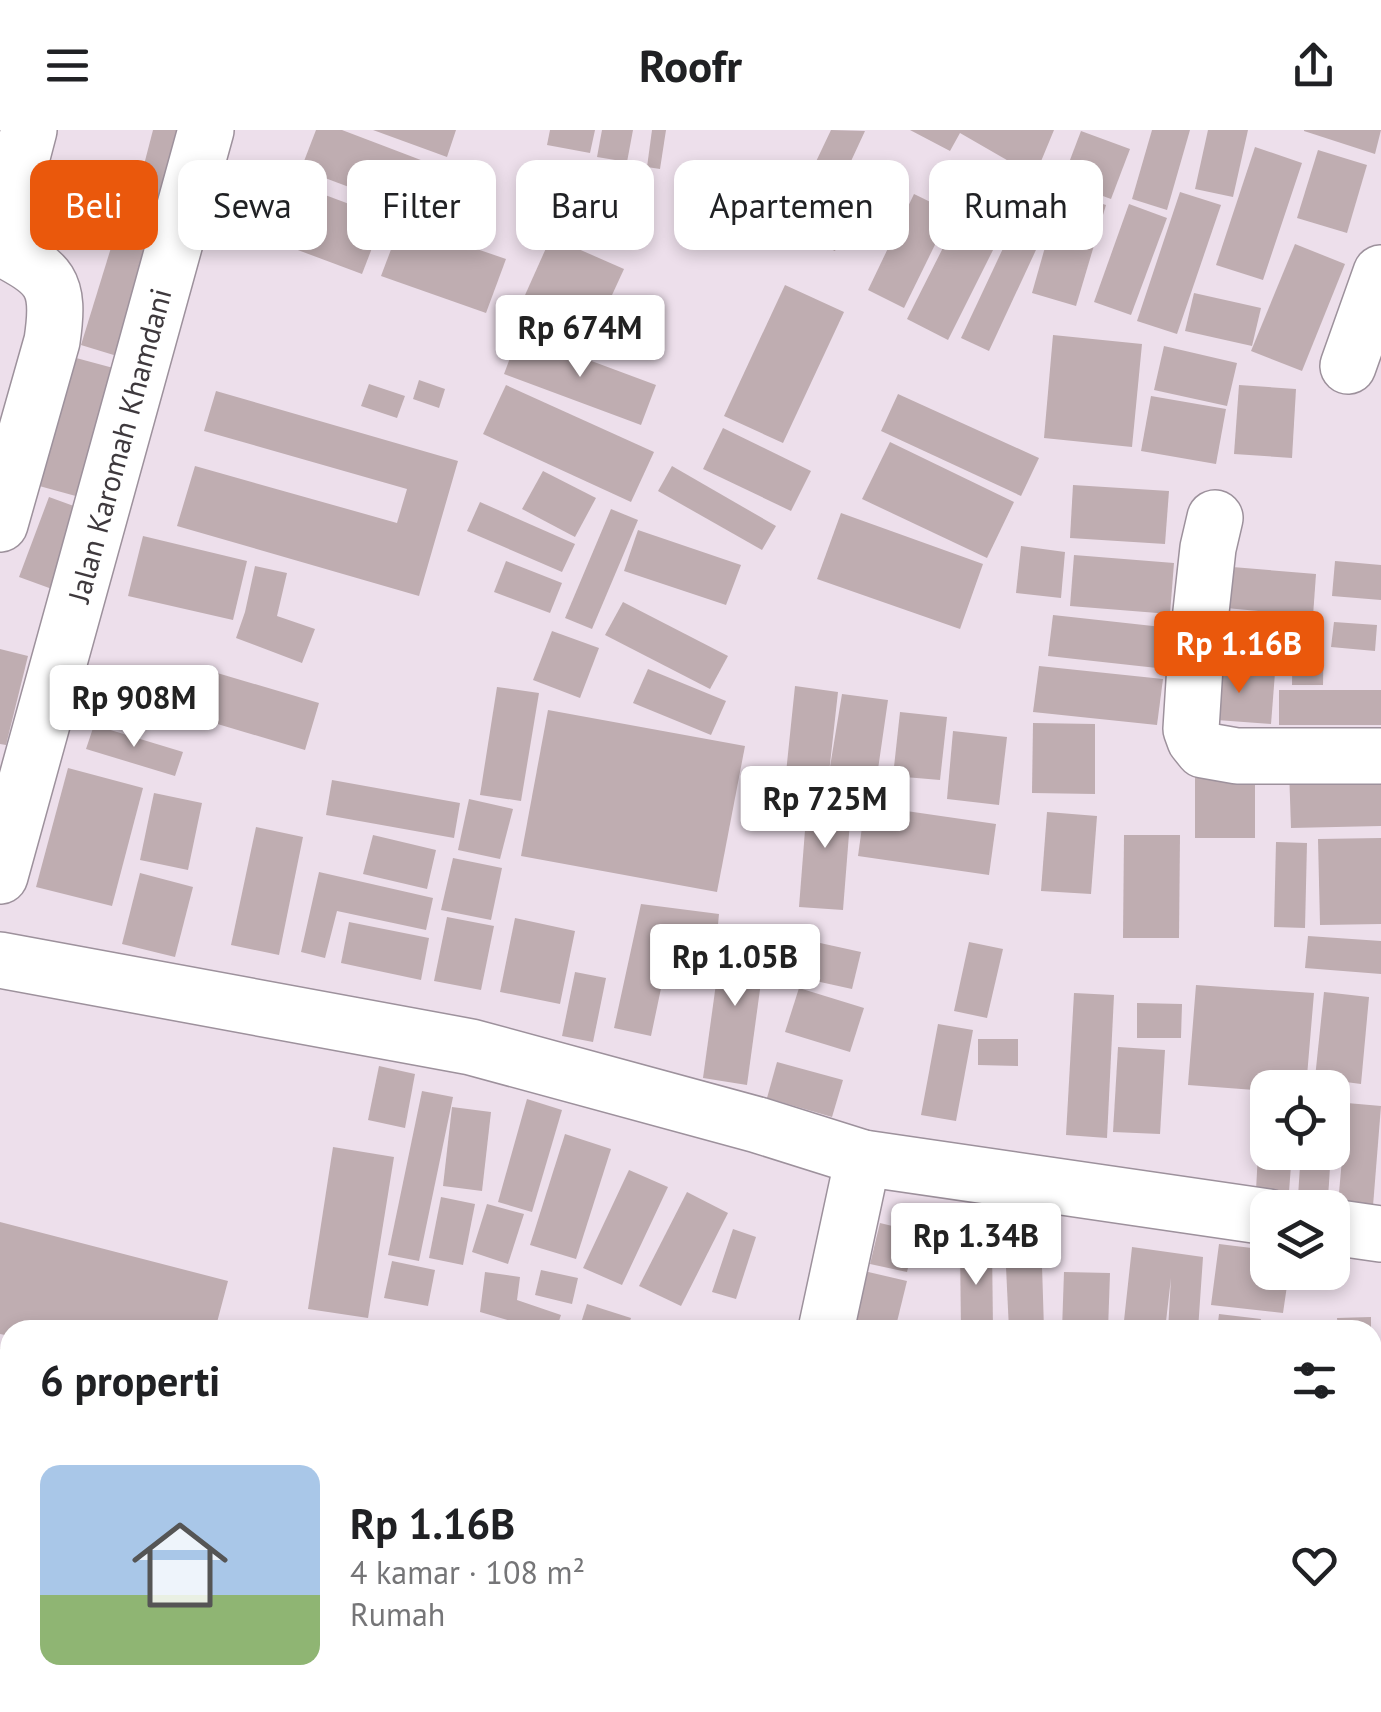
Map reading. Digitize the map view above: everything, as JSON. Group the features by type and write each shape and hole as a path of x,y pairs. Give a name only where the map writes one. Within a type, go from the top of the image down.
{"street":[{"path":"0,524 56,316 50,280 0,244 29,130"},
{"name":"Jalan Karomah Khamdani","path":"0,876 206,130"},
{"path":"1348,366 1381,273"},
{"path":"1215,518 1195,666 1191,729 1195,740 1204,750 1237,756 1381,756"},
{"path":"0,960 471,1047 758,1124 863,1158 1250,1214"},
{"path":"828,1320 863,1158"},
{"path":"1350,1230 1381,1234"}],"building":[{"path":"153,130 196,130 188,160 178,160 178,198 171,225 158,222 158,160 145,160"},
{"path":"316,130 342,130 421,160 347,160 347,186 327,179 327,160 304,160"},
{"path":"373,130 456,130 447,157"},
{"path":"550,130 595,130 590,153 547,145"},
{"path":"602,130 633,130 627,160 597,157"},
{"path":"652,130 666,130 660,169 654,168 654,160 648,160"},
{"path":"831,130 865,131 852,160 817,160"},
{"path":"910,130 1054,130 1042,160 1007,160 960,133 950,151"},
{"path":"1152,130 1190,130 1167,210 1132,199"},
{"path":"1208,130 1248,130 1233,197 1195,189"},
{"path":"1304,130 1381,130 1375,154 1304,131"},
{"path":"1081,131 1130,149 1111,199 1103,196 1103,160 1070,160"},
{"path":"1255,147 1302,163 1263,280 1216,265"},
{"path":"1318,150 1367,165 1347,233 1297,218"},
{"path":"1180,192 1221,205 1177,334 1137,321"},
{"path":"914,194 929,201 929,250 932,250 904,308 868,290 887,250 909,250 909,204"},
{"path":"327,196 347,203 347,250 371,250 362,274 298,250 327,250"},
{"path":"1129,204 1167,218 1131,315 1094,302"},
{"path":"1295,244 1345,264 1302,371 1251,351"},
{"path":"110,250 151,250 117,356 81,345"},
{"path":"391,250 480,250 506,259 486,313 381,276"},
{"path":"545,250 581,250 624,269 589,345 517,313"},
{"path":"942,250 993,250 948,340 907,319"},
{"path":"1002,250 1036,250 989,351 961,338"},
{"path":"1044,250 1093,250 1076,306 1032,293"},
{"path":"785,285 844,312 783,443 724,416"},
{"path":"1194,293 1261,308 1252,346 1185,331"},
{"path":"519,334 656,385 641,425 504,374"},
{"path":"1053,335 1142,344 1132,447 1044,438"},
{"path":"1164,346 1237,363 1227,406 1154,390"},
{"path":"65,355 117,369 83,498 32,484"},
{"path":"419,380 445,389 439,408 413,399"},
{"path":"369,384 405,396 397,418 361,406"},
{"path":"506,385 654,452 631,502 483,434"},
{"path":"1239,385 1296,389 1292,458 1234,454"},
{"path":"216,391 458,461 419,596 177,526 195,466 397,523 407,489 204,431"},
{"path":"898,394 1039,458 1021,496 881,431"},
{"path":"1151,396 1226,409 1216,464 1141,451"},
{"path":"723,428 811,471 791,511 703,469"},
{"path":"890,442 1014,502 987,558 862,499"},
{"path":"672,466 776,526 762,550 658,491"},
{"path":"543,471 596,498 575,537 522,509"},
{"path":"1073,485 1169,491 1165,544 1070,538"},
{"path":"49,497 82,509 52,589 19,577"},
{"path":"480,502 575,544 562,572 467,531"},
{"path":"611,509 638,520 592,629 565,618"},
{"path":"841,513 983,564 960,629 817,579"},
{"path":"638,530 741,565 726,605 624,571"},
{"path":"143,536 247,561 233,620 128,596"},
{"path":"1021,546 1065,552 1061,598 1016,593"},
{"path":"1074,555 1174,563 1170,614 1070,606"},
{"path":"506,561 562,583 550,613 494,592"},
{"path":"1335,561 1381,565 1381,600 1332,596"},
{"path":"1208,565 1316,574 1313,616 1204,606"},
{"path":"255,566 287,573 277,616 315,629 302,663 236,638"},
{"path":"623,602 728,656 710,689 605,635"},
{"path":"1053,615 1162,627 1157,668 1048,656"},
{"path":"1203,617 1284,624 1282,664 1199,658"},
{"path":"1293,621 1324,622 1323,685 1292,685"},
{"path":"1334,622 1377,625 1375,651 1331,647"},
{"path":"552,631 599,648 580,698 533,680"},
{"path":"0,649 28,656 6,745 0,744"},
{"path":"1039,666 1163,679 1157,725 1033,712"},
{"path":"197,667 319,703 305,750 184,714"},
{"path":"648,669 726,701 711,735 633,703"},
{"path":"1205,669 1275,673 1271,724 1203,719"},
{"path":"795,686 838,692 829,773 842,694 888,700 875,790 828,783 829,778 786,773"},
{"path":"497,687 539,693 521,801 480,795"},
{"path":"1279,690 1381,690 1381,725 1279,725"},
{"path":"548,710 745,746 717,892 521,856"},
{"path":"900,712 947,717 940,780 893,776"},
{"path":"1033,723 1095,724 1095,794 1032,793"},
{"path":"94,725 183,752 175,776 86,749"},
{"path":"953,731 1007,737 999,805 947,799"},
{"path":"1381,766 1381,826 1291,828 1289,769"},
{"path":"68,768 143,788 112,906 36,887"},
{"path":"1195,774 1255,774 1255,838 1195,838"},
{"path":"332,780 460,803 454,838 326,815"},
{"path":"808,792 852,796 843,910 799,907"},
{"path":"154,793 202,803 188,870 140,860"},
{"path":"469,799 513,809 500,859 458,850"},
{"path":"865,805 996,824 989,875 858,856"},
{"path":"1047,812 1097,816 1091,894 1041,891"},
{"path":"256,827 303,837 279,955 231,945"},
{"path":"373,835 436,850 427,889 363,874"},
{"path":"1124,835 1180,835 1179,938 1123,938"},
{"path":"1381,838 1381,924 1320,925 1318,839"},
{"path":"1276,842 1307,843 1305,928 1274,927"},
{"path":"453,858 502,868 491,920 441,910"},
{"path":"319,872 433,898 426,930 337,911 325,958 301,952"},
{"path":"140,873 193,887 175,957 122,944"},
{"path":"641,904 719,914 716,946 671,941 651,1036 614,1028"},
{"path":"447,917 494,926 481,990 434,981"},
{"path":"515,918 575,931 560,1004 500,992"},
{"path":"349,922 429,938 421,980 341,963"},
{"path":"723,933 767,938 747,1085 703,1078"},
{"path":"1308,936 1381,941 1381,974 1305,968"},
{"path":"811,941 861,952 852,989 802,978"},
{"path":"969,942 1003,949 987,1018 954,1011"},
{"path":"575,972 606,978 593,1042 562,1036"},
{"path":"1196,985 1314,993 1308,1070 1250,1070 1250,1090 1188,1085"},
{"path":"799,988 864,1008 850,1052 785,1032"},
{"path":"1324,992 1369,997 1361,1084 1350,1083 1350,1070 1316,1070"},
{"path":"1074,993 1114,995 1107,1138 1066,1135"},
{"path":"1137,1003 1182,1004 1181,1038 1137,1038"},
{"path":"938,1024 973,1030 956,1121 921,1115"},
{"path":"978,1039 1018,1039 1018,1066 978,1065"},
{"path":"1118,1047 1165,1050 1160,1134 1113,1132"},
{"path":"777,1062 843,1080 832,1117 767,1098"},
{"path":"379,1066 415,1074 405,1128 368,1120"},
{"path":"422,1091 453,1097 419,1261 388,1255"},
{"path":"527,1099 562,1110 532,1212 498,1202"},
{"path":"1350,1103 1381,1106 1373,1206 1350,1205 1350,1190 1339,1190 1341,1170 1350,1170"},
{"path":"452,1107 491,1112 482,1191 443,1186"},
{"path":"565,1134 611,1149 576,1259 530,1245"},
{"path":"333,1147 394,1157 368,1318 308,1309"},
{"path":"629,1170 668,1187 622,1285 583,1268"},
{"path":"1257,1170 1291,1170 1289,1190 1256,1190"},
{"path":"1300,1170 1330,1170 1329,1190 1298,1190"},
{"path":"687,1192 728,1213 681,1306 639,1286"},
{"path":"441,1197 475,1204 463,1265 429,1258"},
{"path":"487,1204 524,1214 508,1264 472,1252"},
{"path":"0,1222 228,1281 218,1320 0,1320"},
{"path":"880,1223 917,1232 907,1272 870,1264"},
{"path":"733,1229 756,1237 736,1299 712,1292"},
{"path":"1219,1244 1250,1248 1250,1290 1286,1290 1283,1313 1211,1305"},
{"path":"960,1246 992,1246 993,1320 961,1320"},
{"path":"1132,1247 1203,1257 1199,1320 1169,1320 1171,1278 1166,1320 1124,1320"},
{"path":"392,1261 435,1270 428,1306 384,1298"},
{"path":"1042,1266 1044,1320 1009,1320 1006,1267"},
{"path":"541,1270 578,1278 572,1304 535,1295"},
{"path":"864,1271 907,1281 897,1320 852,1320"},
{"path":"485,1272 520,1277 517,1300 561,1315 559,1320 508,1320 480,1312"},
{"path":"1064,1272 1110,1273 1108,1320 1062,1320"},
{"path":"587,1304 631,1318 630,1320 582,1320"},
{"path":"1219,1314 1261,1319 1261,1320 1218,1320"},
{"path":"1371,1317 1371,1320 1337,1320"}]}
